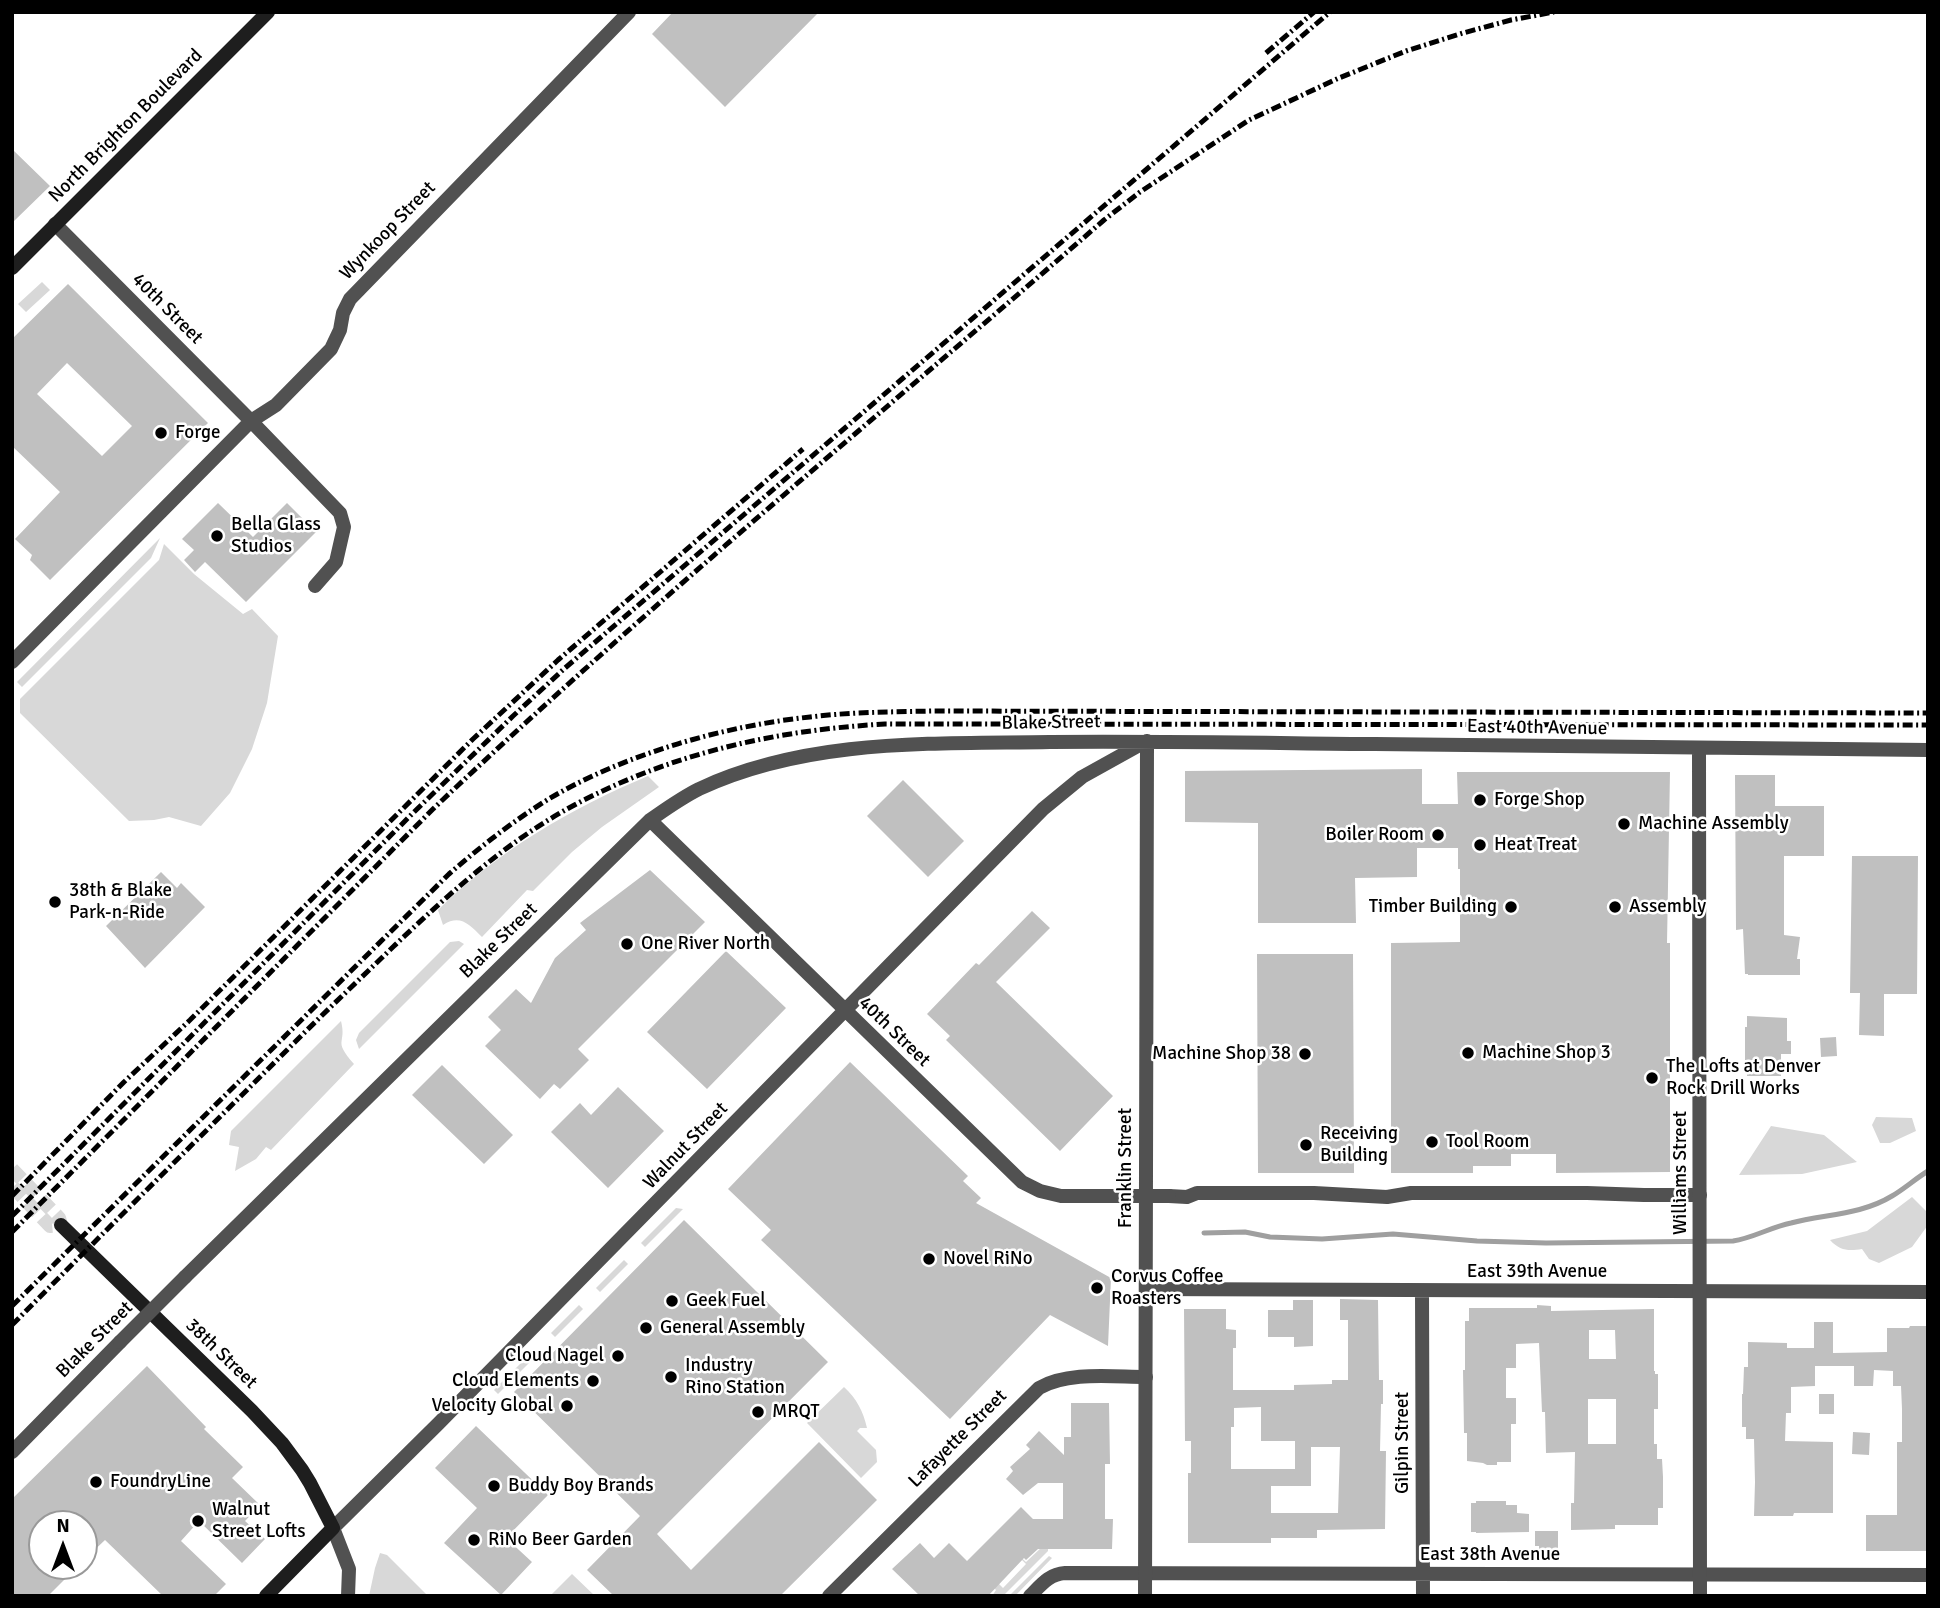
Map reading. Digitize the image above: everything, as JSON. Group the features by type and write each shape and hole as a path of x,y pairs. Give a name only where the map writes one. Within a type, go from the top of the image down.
{"main road":[{"name":"North Brighton Boulevard","path":"12,268 268,12"},
{"name":"38th Street","path":"61,1225 282,1443 310,1483 333,1528"},
{"name":"Walnut Street","path":"266,1596 333,1528"}],"street":[{"name":"Wynkoop Street","path":"12,662 251,421 276,405 331,349 350,299 620,15"},
{"name":"40th Street","path":"55,225 251,421 341,516 344,527 336,562 315,586"},
{"name":"East 40th Avenue","path":"1147,741 1928,750"},
{"name":"Blake Street","path":"12,1452 650,820 690,794 762,766 814,754 910,744 1147,741"},
{"name":"Walnut Street","path":"333,1528 429,1434 1044,809 1082,777 1147,741"},
{"name":"Franklin Street","path":"1145,1596 1147,741"},
{"name":"Williams Street","path":"1699,749 1700,1596"},
{"name":"40th Street","path":"650,820 1022,1182 1040,1191 1061,1196 1145,1196"},
{"path":"1145,1196 1187,1197 1197,1193 1314,1193 1387,1197 1411,1193 1700,1195"},
{"name":"East 39th Avenue","path":"1146,1289 1928,1292"},
{"name":"Gilpin Street","path":"1422,1291 1423,1596"},
{"name":"Lafayette Street","path":"829,1596 1038,1388 1049,1382 1072,1378 1146,1377"},
{"path":"333,1528 349,1569 348,1596"},
{"name":"East 38th Avenue","path":"1030,1596 1054,1575 1065,1573 1928,1575"}],"shaded area":[{"path":"42,282 50,290 26,312 18,304"},
{"path":"160,538 151,558 22,687 17,682"},
{"path":"164,544 194,574 243,614 252,609 278,636 267,703 252,749 230,793 201,826 169,817 129,821 20,713 20,699 159,560"},
{"path":"648,776 659,787 602,827 533,891 527,890 482,937 464,922 454,920 443,925 438,910 511,850 591,802"},
{"path":"459,941 464,944 359,1049 356,1040 359,1033 450,942"},
{"path":"341,1021 342,1046 354,1064 271,1150 266,1147 256,1159 235,1171 239,1147 229,1145 231,1131"},
{"path":"1876,1117 1912,1118 1916,1131 1890,1143 1880,1143 1872,1125"},
{"path":"1771,1126 1824,1135 1857,1162 1802,1174 1739,1175"},
{"path":"1912,1197 1928,1213 1928,1225 1912,1247 1879,1263 1869,1259 1862,1249 1845,1249 1830,1240 1867,1231"},
{"path":"676,1208 683,1209 645,1247 641,1243"},
{"path":"624,1260 628,1264 600,1292 596,1288"},
{"path":"579,1305 583,1309 555,1337 551,1333"},
{"path":"534,1350 538,1354 498,1394 494,1390"},
{"path":"844,1387 856,1401 867,1428 857,1431 876,1450 877,1462 861,1478 807,1423"},
{"path":"1048,1529 1048,1551 1003,1596 992,1596 996,1590 978,1572 983,1568 1003,1588 1026,1564 999,1537 1026,1562 1042,1547"},
{"path":"380,1553 387,1555 428,1596 369,1596"},
{"path":"1049,1556 1052,1558 1015,1596 1009,1596"},
{"path":"572,1574 595,1596 550,1596"}],"building":[{"path":"673,12 819,12 725,107 652,34"},
{"path":"12,149 50,186 12,223"},
{"name":"Forge","path":"68,284 208,423 50,580 30,560 32,555 15,539 60,492 12,446 12,339","holes":["67,363 132,426 102,456 37,394"]},
{"path":"218,503 253,537 287,503 316,532 246,602 205,562 195,572 184,560 194,550 182,539"},
{"path":"1422,769 1422,804 1458,804 1457,772 1670,772 1667,943 1670,943 1670,1172 1556,1173 1556,1154 1511,1154 1511,1166 1473,1166 1473,1173 1391,1173 1391,943 1460,942 1458,848 1417,848 1417,877 1355,878 1356,923 1258,923 1258,823 1185,822 1185,771"},
{"path":"1735,775 1775,775 1775,806 1824,806 1824,856 1784,856 1784,935 1800,937 1797,959 1800,959 1800,975 1745,974 1743,929 1736,930"},
{"path":"903,780 964,841 928,877 867,816"},
{"path":"1852,856 1918,856 1917,994 1884,994 1884,1036 1859,1035 1860,993 1850,993"},
{"name":"One River North","path":"650,870 705,922 578,1049 589,1060 560,1089 554,1084 540,1099 485,1046 501,1030 488,1017 516,989 531,1003 555,958 586,930 580,923"},
{"path":"161,872 177,888 181,883 205,907 145,968 106,926"},
{"path":"1032,911 1050,928 996,982 1113,1096 1060,1151 946,1040 950,1036 927,1014"},
{"path":"726,951 786,1008 707,1089 647,1032"},
{"name":"Machine Shop 38","path":"1257,954 1353,954 1354,1173 1258,1173"},
{"path":"1747,1016 1787,1018 1787,1041 1791,1041 1791,1054 1781,1054 1781,1076 1747,1076"},
{"path":"1836,1037 1837,1056 1821,1057 1820,1038"},
{"name":"Novel RiNo","path":"850,1062 968,1176 963,1181 981,1198 976,1203 1111,1278 1108,1346 1050,1315 950,1419 761,1240 771,1230 728,1189"},
{"path":"442,1065 513,1135 484,1164 412,1095"},
{"path":"618,1087 664,1131 608,1188 551,1132 580,1103 591,1115"},
{"name":"Industry Rino Station","path":"684,1220 828,1362 657,1534 691,1570 819,1442 877,1500 780,1596 614,1596 587,1570 640,1516 514,1392"},
{"path":"1340,1299 1378,1300 1379,1380 1383,1380 1380,1451 1386,1451 1385,1529 1317,1530 1317,1538 1271,1538 1271,1543 1188,1543 1191,1441 1185,1441 1184,1309 1226,1309 1226,1329 1236,1330 1233,1390 1294,1390 1294,1385 1332,1384 1332,1380 1348,1380 1348,1320 1340,1320","holes":["1261,1407 1261,1441 1295,1441 1295,1469 1231,1469 1234,1408","1311,1447 1340,1447 1338,1513 1271,1513 1271,1486 1311,1486"]},
{"path":"1293,1300 1313,1300 1313,1346 1294,1347 1294,1337 1268,1337 1268,1310 1293,1310"},
{"path":"1537,1305 1551,1306 1551,1311 1654,1309 1654,1371 1658,1374 1658,1409 1654,1409 1654,1444 1657,1444 1657,1459 1662,1459 1663,1477 1663,1508 1658,1508 1658,1525 1615,1525 1615,1529 1571,1530 1575,1452 1546,1453 1539,1343 1516,1344 1516,1368 1506,1368 1506,1398 1516,1398 1516,1424 1511,1424 1511,1462 1487,1465 1467,1461 1463,1370 1465,1321 1469,1321 1469,1308 1537,1308","holes":["1589,1330 1615,1330 1616,1359 1589,1359","1588,1399 1616,1399 1616,1444 1588,1444"]},
{"path":"1814,1322 1833,1322 1833,1353 1887,1352 1887,1328 1928,1326 1928,1551 1866,1551 1866,1515 1897,1515 1897,1442 1902,1442 1902,1409 1901,1386 1893,1386 1893,1371 1874,1370 1873,1386 1854,1386 1854,1366 1815,1366 1815,1386 1791,1387 1791,1413 1786,1413 1785,1441 1833,1442 1833,1513 1754,1516 1754,1439 1746,1439 1746,1427 1742,1427 1742,1394 1744,1367 1748,1367 1748,1342 1787,1343 1787,1348 1814,1348"},
{"path":"147,1366 243,1467 232,1478 260,1505 245,1521 265,1539 242,1563 199,1521 181,1541 226,1584 214,1596 163,1596 105,1540 98,1547 98,1510 28,1510 28,1580 64,1580 48,1596 12,1596 12,1499"},
{"path":"1819,1394 1834,1394 1834,1414 1819,1414"},
{"path":"1071,1403 1109,1403 1110,1464 1105,1464 1105,1519 1113,1519 1112,1549 1038,1549 1026,1560 1024,1558 988,1596 920,1596 892,1569 920,1543 934,1558 949,1543 967,1561 1021,1507 1033,1519 1063,1519 1063,1483 1038,1483 1023,1495 1006,1479 1013,1471 1010,1467 1030,1449 1026,1445 1039,1431 1064,1455 1064,1437 1071,1437"},
{"path":"476,1426 548,1495 506,1538 532,1562 501,1595 444,1543 477,1508 435,1468"},
{"path":"1853,1432 1870,1433 1869,1455 1852,1454"},
{"path":"1506,1501 1506,1505 1517,1505 1517,1513 1529,1514 1529,1532 1471,1532 1471,1503"},
{"path":"1535,1531 1558,1531 1558,1552 1539,1552 1539,1546 1535,1546"}],"waterway":[{"path":"1204,1233 1245,1232 1270,1237 1322,1239 1393,1234 1546,1243 1733,1241 1784,1225 1868,1207 1892,1196 1928,1171"}],"tunnel":[{"path":"12,1169 59,1218 61,1225 50,1226 12,1186"}],"railway":[{"path":"1266,53 1314,12"},
{"path":"12,1216 412,814 565,668 1330,12"},
{"path":"12,1232 433,809 515,733 681,584 1104,220 1140,192 1249,120 1339,78 1406,51 1463,33 1554,12"},
{"path":"12,1196 124,1082 473,739 558,660 803,449"},
{"path":"12,1306 449,874 509,826 547,800 608,769 674,745 777,721 886,712 1928,713"},
{"path":"12,1325 307,1030 459,886 529,833 580,802 653,770 691,757 767,738 885,724 1928,725"}],"place":[{"name":"Forge","path":"161,433"},
{"name":"Bella Glass Studios","path":"217,536"},
{"name":"Forge Shop","path":"1480,800"},
{"name":"Machine Assembly","path":"1624,824"},
{"name":"Boiler Room","path":"1438,835"},
{"name":"Heat Treat","path":"1480,845"},
{"name":"38th & Blake Park-n-Ride","path":"55,902"},
{"name":"Timber Building","path":"1511,907"},
{"name":"Assembly","path":"1615,907"},
{"name":"One River North","path":"627,944"},
{"name":"Machine Shop 3","path":"1468,1053"},
{"name":"Machine Shop 38","path":"1305,1054"},
{"name":"The Lofts at Denver Rock Drill Works","path":"1652,1078"},
{"name":"Tool Room","path":"1432,1142"},
{"name":"Receiving Building","path":"1306,1145"},
{"name":"Novel RiNo","path":"929,1259"},
{"name":"Corvus Coffee Roasters","path":"1097,1288"},
{"name":"Geek Fuel","path":"672,1301"},
{"name":"General Assembly","path":"646,1328"},
{"name":"Cloud Nagel","path":"618,1356"},
{"name":"Industry Rino Station","path":"671,1377"},
{"name":"Cloud Elements","path":"593,1381"},
{"name":"Velocity Global","path":"567,1406"},
{"name":"MRQT","path":"758,1412"},
{"name":"FoundryLine","path":"96,1482"},
{"name":"Buddy Boy Brands","path":"494,1486"},
{"name":"Walnut Street Lofts","path":"198,1521"},
{"name":"RiNo Beer Garden","path":"474,1540"}]}
